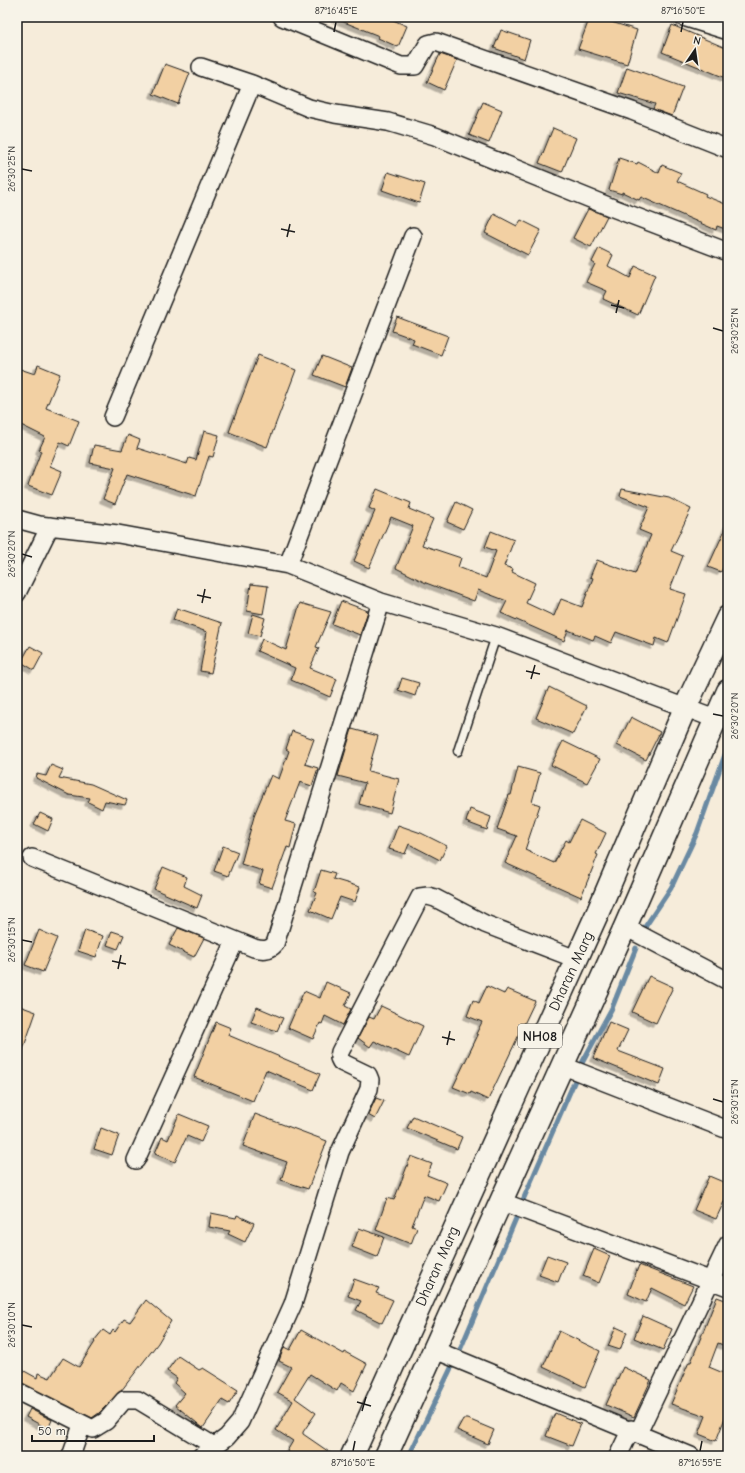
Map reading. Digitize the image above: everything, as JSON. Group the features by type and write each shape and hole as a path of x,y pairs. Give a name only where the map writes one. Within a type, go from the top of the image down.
{"main road":[{"name":"Dharan Marg","path":"352,1456 576,959 685,708 728,617"},
{"name":"Dharan Marg","path":"386,1456 718,721 728,691"}],"street":[{"path":"282,17 402,66 415,66 428,44 436,42 632,111 728,149"},
{"path":"683,17 728,31"},
{"path":"201,67 252,84 308,108 335,114 388,122 435,136 613,208 728,252"},
{"path":"114,417 252,84"},
{"path":"288,565 413,236"},
{"path":"17,519 38,525 118,534 288,565 381,602 496,636 718,721"},
{"path":"17,594 50,526"},
{"path":"32,858 235,940 262,950 272,948 275,944 381,602"},
{"path":"17,1391 82,1425 93,1429 106,1421 124,1400 138,1400 208,1451 227,1437 240,1422 293,1304 340,1152 370,1084 368,1075 341,1062 339,1058 340,1052 420,897 428,896 436,898 485,924 576,959"},
{"path":"625,927 728,981"},
{"path":"136,1160 235,940"},
{"path":"562,1065 728,1130"},
{"path":"500,1201 728,1287"},
{"path":"618,1456 634,1431 711,1281 728,1244"},
{"path":"435,1350 634,1431 691,1456"},
{"path":"70,1456 82,1425"}],"lane":[{"path":"458,751 496,636"}],"building":[{"path":"386,17 407,26 398,47 378,38 379,36 334,18"},
{"path":"590,17 609,17 608,21 637,30 627,64 578,49"},
{"path":"672,25 728,49 728,79 662,52"},
{"path":"501,30 530,40 524,59 494,48"},
{"path":"440,54 457,60 444,90 427,82"},
{"path":"165,64 190,73 178,104 153,94"},
{"path":"627,67 683,87 672,116 653,109 655,104 618,93"},
{"path":"483,102 502,110 489,143 469,135"},
{"path":"553,128 576,138 562,172 539,163"},
{"path":"619,158 637,164 638,162 659,173 662,165 681,173 677,181 706,194 705,196 728,205 728,230 717,226 716,230 641,197 639,200 622,192 622,194 609,190"},
{"path":"388,172 425,184 419,203 382,190"},
{"path":"588,209 607,216 591,247 573,238"},
{"path":"494,214 517,226 521,220 541,230 528,255 485,233"},
{"path":"599,248 613,255 608,266 630,278 635,266 655,275 638,315 603,299 607,291 586,282 595,264 592,262"},
{"path":"397,317 448,336 441,355 412,344 414,339 392,331"},
{"path":"258,355 296,370 267,447 229,432"},
{"path":"322,356 352,368 345,387 314,375"},
{"path":"38,365 60,374 46,408 79,421 69,446 60,442 50,466 62,471 52,495 28,486 41,451 39,450 45,437 17,423 17,368 35,374"},
{"path":"204,431 219,435 213,457 209,456 196,496 127,474 115,504 103,499 115,468 90,463 94,445 122,450 128,435 140,440 137,448 187,464 189,458 196,460"},
{"path":"377,489 411,503 409,509 433,519 422,545 461,558 458,567 486,578 496,551 485,547 491,531 514,540 504,566 513,569 512,572 535,583 526,603 554,616 561,599 582,607 593,578 590,577 597,560 635,574 651,535 639,530 649,507 620,496 622,489 669,498 691,509 671,551 683,556 670,589 686,594 668,643 656,638 654,646 616,632 611,643 595,636 593,640 568,630 564,641 501,613 507,601 478,590 474,601 426,583 396,568 413,526 391,517 369,568 354,561 375,511 369,508"},
{"path":"456,502 472,510 463,529 447,522"},
{"path":"728,523 728,558 721,572 708,567"},
{"path":"251,584 268,586 263,614 247,611"},
{"path":"341,601 368,611 360,635 332,624"},
{"path":"300,603 331,612 316,647 319,648 310,668 337,679 330,697 291,680 295,668 257,651 262,639 286,650"},
{"path":"177,608 222,623 211,673 200,671 207,632 173,620"},
{"path":"253,614 265,618 260,636 248,633"},
{"path":"30,646 43,653 34,670 21,662"},
{"path":"402,678 419,683 415,696 398,690"},
{"path":"549,687 587,706 573,734 536,718"},
{"path":"631,717 660,732 646,760 617,745"},
{"path":"352,729 378,736 368,771 399,779 390,813 359,804 365,783 338,776"},
{"path":"292,731 314,739 305,764 318,768 312,786 300,782 285,821 296,824 290,848 287,847 272,888 259,884 263,871 241,864 255,813 271,775 279,779 289,751 286,749"},
{"path":"563,741 600,759 587,783 551,765"},
{"path":"51,765 63,770 59,778 91,784 127,800 125,805 105,801 102,809 88,802 90,798 69,795 36,778 37,774 46,776"},
{"path":"518,767 540,773 532,802 540,805 525,850 554,863 566,840 569,842 580,820 606,833 596,854 598,855 581,897 505,863 517,836 497,829 509,795 511,795"},
{"path":"470,809 491,817 487,830 466,822"},
{"path":"40,813 53,819 48,831 34,824"},
{"path":"398,825 421,833 447,846 440,860 409,844 405,854 389,849"},
{"path":"223,846 238,852 228,876 214,871"},
{"path":"163,867 187,877 184,886 202,895 197,908 154,889"},
{"path":"321,870 335,874 333,879 360,887 355,902 340,897 331,919 310,910 317,893 314,892"},
{"path":"178,928 204,938 194,957 169,945"},
{"path":"39,930 57,938 43,972 25,965"},
{"path":"85,930 103,936 96,957 78,951"},
{"path":"112,931 124,935 118,949 107,945"},
{"path":"649,976 673,987 656,1023 632,1012"},
{"path":"326,982 351,993 345,1006 351,1009 343,1025 325,1016 313,1039 288,1028 304,991 320,998"},
{"path":"487,986 504,994 507,989 535,1001 488,1100 471,1092 470,1094 453,1087 478,1035 476,1034 482,1022 467,1016 473,1000 479,1003"},
{"path":"17,1005 36,1012 19,1061 17,1061"},
{"path":"381,1006 423,1026 409,1057 374,1041 370,1047 358,1038 369,1017 374,1019"},
{"path":"257,1007 283,1018 277,1031 251,1022"},
{"path":"216,1022 231,1028 228,1035 320,1074 313,1090 266,1070 253,1101 194,1077"},
{"path":"609,1022 628,1030 618,1051 665,1069 659,1085 593,1058"},
{"path":"376,1098 384,1101 375,1119 368,1115"},
{"path":"179,1114 208,1126 201,1142 187,1136 175,1162 155,1153 162,1137 168,1140"},
{"path":"255,1114 327,1141 308,1189 281,1180 287,1162 243,1146"},
{"path":"413,1116 462,1137 457,1149 407,1128"},
{"path":"101,1128 119,1135 112,1155 94,1149"},
{"path":"411,1156 432,1164 427,1175 447,1183 439,1201 424,1195 412,1226 417,1228 411,1244 376,1230 387,1198 394,1200"},
{"path":"709,1176 728,1184 728,1193 716,1219 694,1210"},
{"path":"211,1213 236,1218 237,1215 254,1223 245,1242 228,1234 230,1231 209,1227"},
{"path":"359,1228 384,1237 377,1257 352,1247"},
{"path":"594,1249 610,1256 599,1283 583,1276"},
{"path":"547,1255 566,1262 558,1282 539,1275"},
{"path":"639,1265 693,1286 684,1304 652,1288 646,1302 628,1294"},
{"path":"354,1279 379,1288 376,1293 393,1300 382,1323 356,1310 361,1301 348,1296"},
{"path":"717,1297 728,1301 728,1347 718,1343 709,1367 728,1375 728,1410 716,1441 699,1434 706,1416 671,1404 689,1362 691,1362"},
{"path":"146,1300 171,1321 158,1343 121,1391 92,1418 17,1381 17,1367 37,1378 38,1373 50,1378 63,1358 79,1367 95,1342 94,1341 103,1330 110,1335 113,1330 115,1332 124,1319 130,1322"},
{"path":"643,1316 672,1329 663,1350 634,1338"},
{"path":"616,1327 627,1332 620,1350 608,1346"},
{"path":"301,1330 344,1354 345,1352 367,1364 354,1391 341,1383 337,1391 310,1374 295,1398 316,1413 303,1434 335,1456 294,1456 287,1451 293,1441 276,1430 293,1401 277,1392 291,1367 279,1361 284,1347 290,1350"},
{"path":"559,1331 600,1351 585,1387 543,1367"},
{"path":"178,1356 199,1370 203,1368 238,1390 229,1404 222,1400 203,1428 175,1405 185,1393 174,1383 177,1378 167,1371"},
{"path":"623,1367 651,1380 634,1417 606,1405"},
{"path":"30,1409 52,1420 48,1429 26,1417"},
{"path":"555,1413 581,1424 572,1446 546,1436"},
{"path":"463,1419 468,1419 494,1430 488,1444 457,1430"}],"waterway":[{"path":"645,927 671,888 697,833 727,749"},
{"path":"582,1063 612,1008 636,948"},
{"path":"523,1200 576,1078"},
{"path":"460,1350 517,1216"},
{"path":"409,1456 451,1368"}]}
